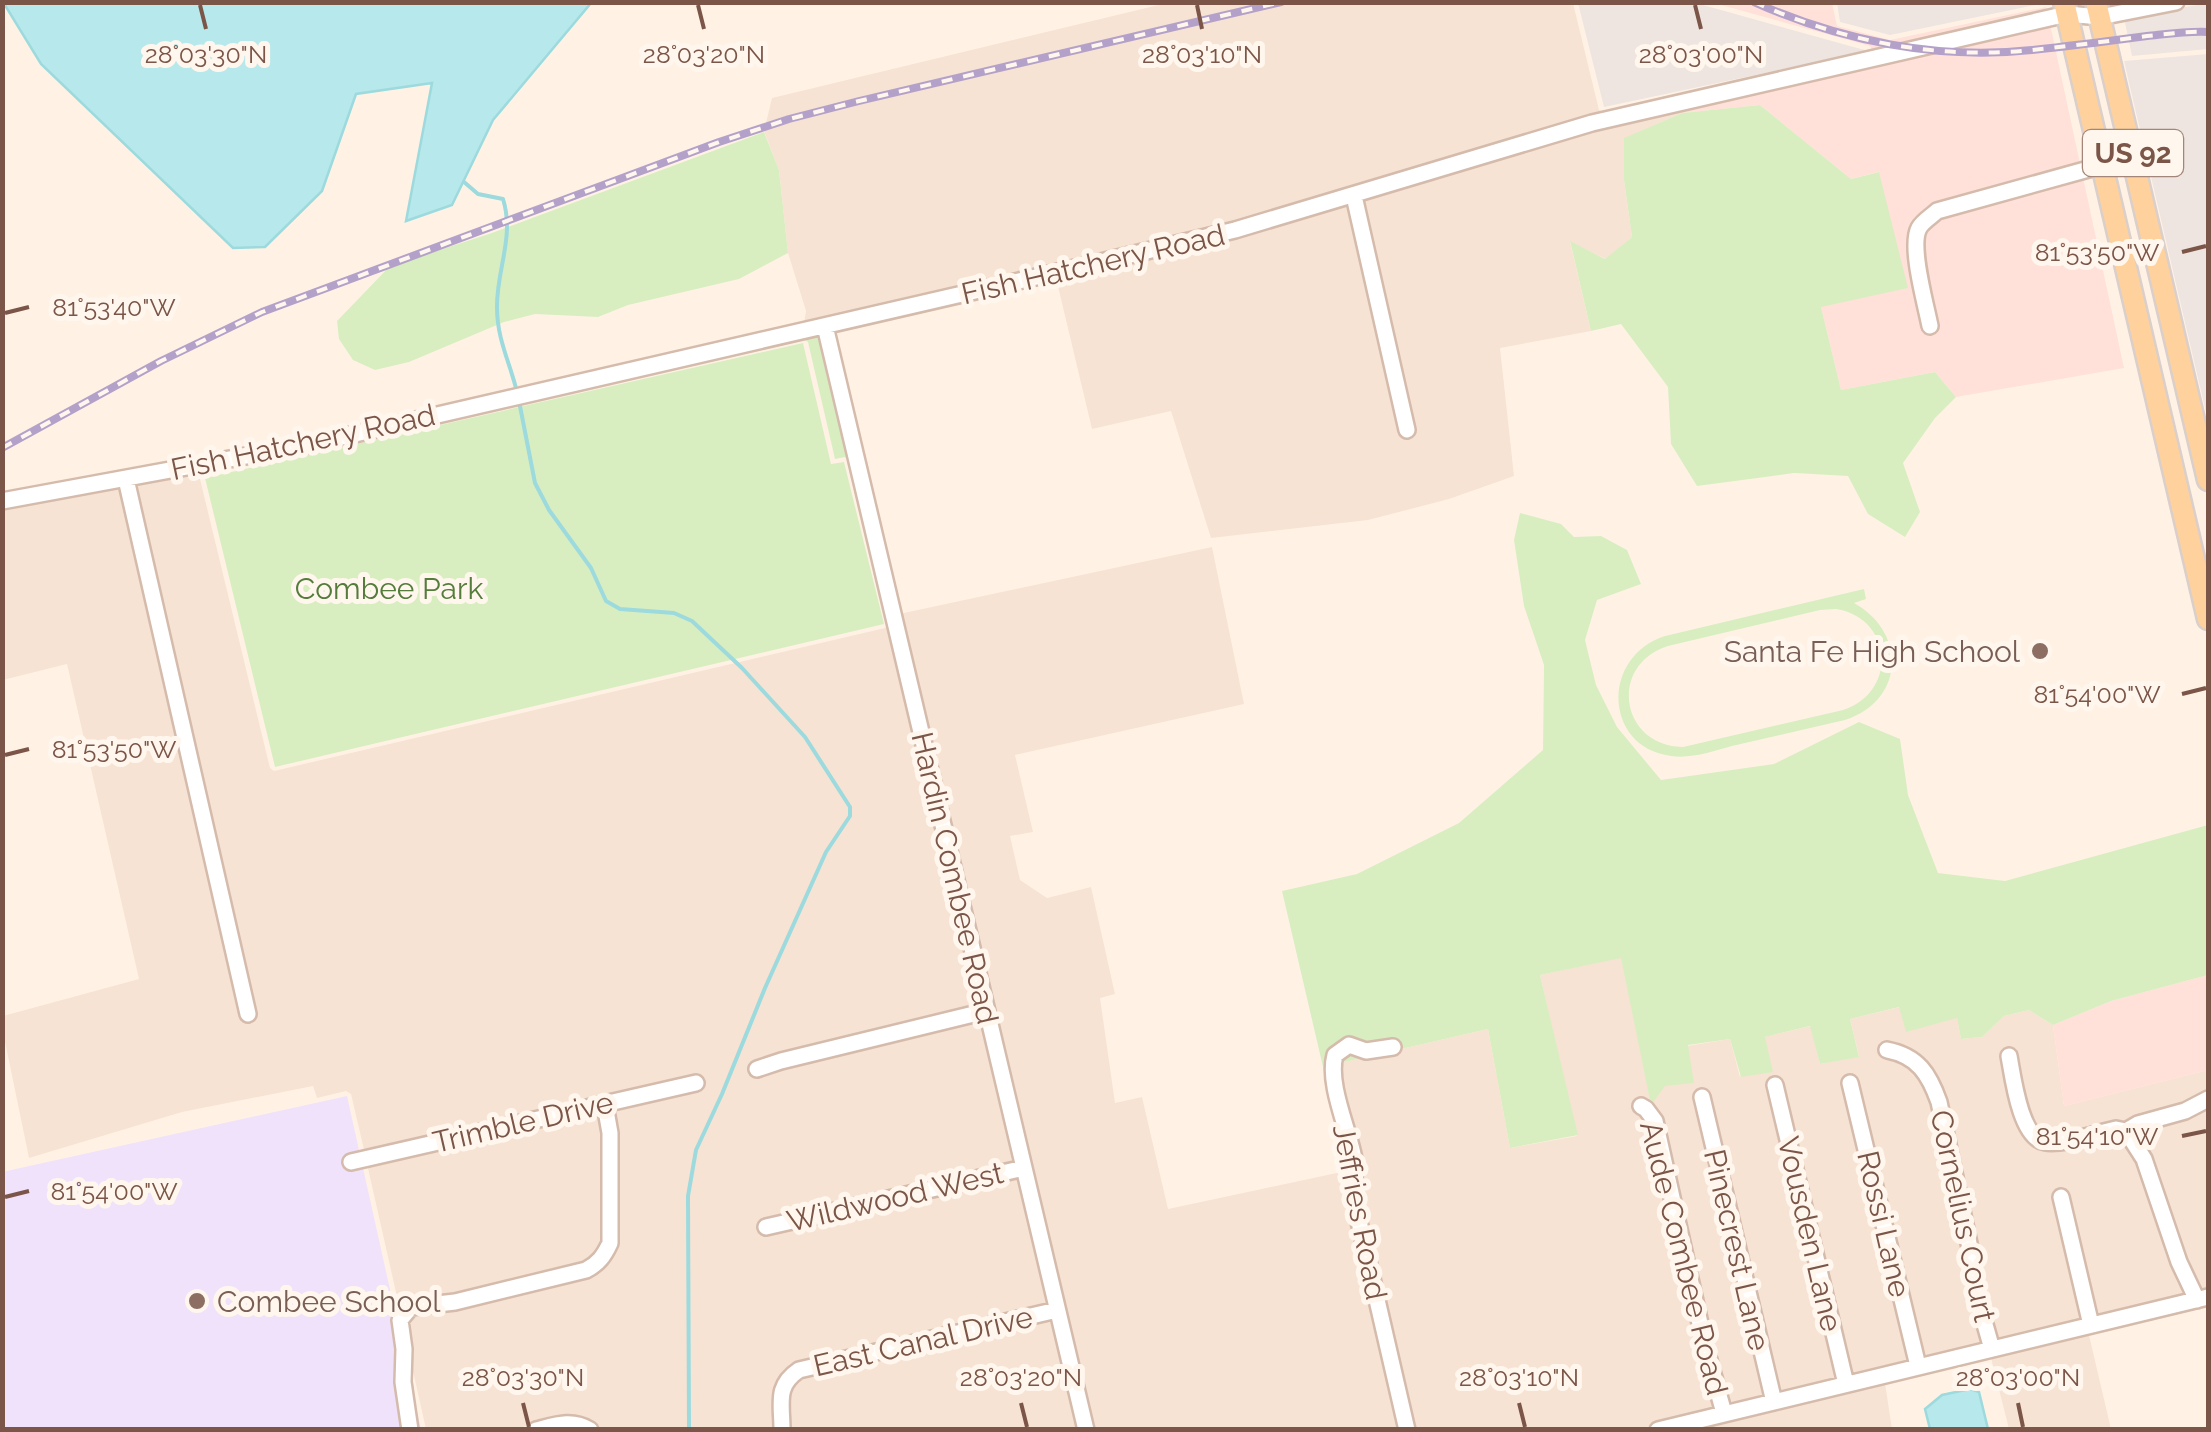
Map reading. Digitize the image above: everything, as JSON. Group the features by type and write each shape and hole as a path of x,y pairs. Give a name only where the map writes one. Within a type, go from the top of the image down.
{"main road":[{"name":"US 92","path":"2066,8 2208,619"},
{"name":"US 92","path":"2098,10 2208,480"}],"street":[{"name":"Fish Hatchery Road","path":"2,502 316,443 1235,230 1592,124 2066,8 2098,10 2176,2"},
{"path":"1930,326 1916,250 1922,224 1938,210 2103,165"},
{"path":"1354,196 1407,430"},
{"name":"Hardin Combee Road","path":"825,326 1086,1430"},
{"path":"126,479 248,1014"},
{"path":"758,1070 986,1011"},
{"name":"Jeffries Road","path":"1393,1047 1366,1051 1349,1046 1335,1055 1333,1064 1355,1162 1354,1200 1407,1430"},
{"name":"Cornelius Court","path":"1886,1050 1916,1062 1930,1078 1939,1102 1976,1293 1992,1349"},
{"path":"1658,1430 1691,1426 1724,1413 2203,1298 2166,1228 2144,1158 2126,1132 2116,1129 2048,1143 2037,1140 2025,1123 2009,1056"},
{"name":"Trimble Drive","path":"351,1162 696,1082"},
{"name":"Rossi Lane","path":"1850,1083 1918,1366"},
{"name":"Vousden Lane","path":"1775,1085 1846,1384"},
{"name":"Pinecrest Lane","path":"1702,1097 1774,1402"},
{"path":"2126,1132 2208,1099"},
{"path":"410,1430 400,1326 404,1313 412,1307 454,1302 586,1270 605,1253 610,1243 610,1133 605,1105"},
{"name":"Aude Combee Road","path":"1641,1106 1655,1121 1705,1346 1724,1413"},
{"name":"Wildwood West","path":"766,1227 1024,1168"},
{"path":"2061,1196 2091,1325"},
{"name":"East Canal Drive","path":"782,1430 782,1388 800,1370 1057,1310"},
{"path":"536,1430 570,1423 590,1430"}],"shaded area":[{"path":"1171,2 1573,3 1599,110 1671,98 1234,225 804,323 806,311 788,253 779,170 764,131 772,98"},
{"path":"1837,2 2045,3 1890,35 1840,22"},
{"path":"1578,3 1696,3 1868,51 1604,107"},
{"path":"1714,3 1832,3 1837,26 1890,40 2046,7 2047,13 1873,52 1870,46"},
{"path":"2208,3 2208,49 2132,56 2124,18"},
{"path":"2050,24 2124,368 1956,397 1935,372 1841,390 1821,307 1878,172 1851,179 1760,105 1682,113 1679,109"},
{"path":"2208,54 2208,421 2124,61"},
{"path":"1679,109 1682,113 1625,138 1624,180 1632,237 1606,259 1570,242 1591,331 1500,348 1514,476 1449,499 1368,520 1211,538 1171,411 1092,429 1056,278 1593,129"},
{"path":"219,468 202,474 200,479 270,768 274,771 889,624 979,1007 750,1067 754,1076 981,1018 1016,1164 760,1223 761,1233 1019,1174 1050,1306 789,1369 776,1387 776,1429 600,1429 561,1418 514,1429 426,1429 406,1321 414,1312 606,1263 612,1108 703,1087 701,1076 365,1154 351,1094 346,1091 317,1098 313,1086 182,1112 29,1158 3,1016 139,979 67,664 3,680 3,509"},
{"path":"1212,547 1244,704 1015,755 1033,832 1010,836 1020,880 1047,898 1091,887 1115,994 1100,998 1115,1103 1142,1097 1168,1209 1346,1171 1323,1067 1488,1029 1510,1148 1577,1136 1540,975 1621,957 1687,1046 1730,1039 1740,1077 1764,1037 1811,1026 1820,1064 1859,1056 1850,1019 1900,1007 1957,1018 1961,1039 1982,1037 2004,1016 2029,1010 2053,1025 2064,1106 2208,1070 2208,1093 2183,1106 2125,1125 2048,1137 2037,1132 2025,1102 2014,1050 2002,1052 2019,1125 2033,1144 2121,1136 2138,1161 2160,1230 2189,1296 2095,1319 2066,1191 2054,1192 2084,1321 1996,1342 1987,1314 1945,1100 1936,1077 1919,1057 1901,1047 1883,1044 1879,1054 1911,1066 1925,1081 1933,1103 1984,1345 1922,1360 1853,1076 1842,1080 1910,1362 1851,1377 1779,1078 1768,1082 1839,1380 1778,1395 1706,1090 1695,1094 1766,1398 1729,1407 1668,1154 1639,1099 1633,1109 1649,1123 1717,1410 1634,1430 1092,1429 899,614"},
{"path":"2208,975 2208,1070 2064,1106 2053,1025 2111,1001"},
{"name":"Combee School","path":"347,1096 421,1429 3,1429 2,1172"},
{"path":"2208,1105 2208,1291 2201,1293 2134,1133"},
{"path":"600,1111 604,1134 603,1242 590,1262 400,1310 367,1164"},
{"path":"2208,1303 2089,1335 2111,1429 2009,1429 1991,1358 1885,1383 1892,1429 1697,1427"},
{"path":"1052,1316 1080,1429 788,1429 788,1389 802,1375"}],"green space":[{"path":"1760,105 1851,179 1879,172 1908,288 1821,307 1841,390 1935,372 1956,397 1935,418 1903,463 1920,512 1905,537 1868,514 1848,476 1794,473 1697,486 1671,444 1668,387 1621,324 1591,331 1570,241 1605,259 1632,237 1624,180 1624,138 1682,113"},
{"path":"764,132 779,170 788,253 739,279 628,305 598,317 535,314 504,322 409,362 375,370 353,360 339,339 337,321 390,266 489,234"},
{"path":"820,332 849,461 845,457 835,459 808,342 802,338"},
{"name":"Combee Park","path":"803,343 831,464 844,462 884,624 275,767 205,478"},
{"path":"1520,513 1561,524 1574,537 1601,536 1627,550 1641,584 1597,600 1585,640 1596,685 1617,727 1661,780 1774,764 1859,722 1900,739 1908,795 1938,873 2005,881 2208,825 2208,975 2111,1001 2053,1025 2029,1010 2004,1016 1982,1037 1961,1039 1957,1018 1906,1032 1899,1007 1850,1019 1859,1057 1820,1064 1810,1026 1765,1037 1773,1072 1741,1077 1730,1039 1688,1045 1694,1083 1665,1086 1651,1105 1621,958 1540,975 1578,1135 1510,1148 1488,1029 1323,1067 1282,891 1357,874 1459,823 1543,750 1544,665 1524,606 1514,540"},
{"path":"1864,589 1866,599 1854,603 1883,631 1892,665 1879,698 1865,711 1845,720 1702,754 1671,756 1649,749 1633,737 1623,720 1619,701 1621,681 1629,662 1644,647 1665,636","holes":["1836,609 1855,615 1878,640 1882,656 1880,673 1861,701 1843,710 1683,747 1662,743 1635,720 1629,703 1636,670 1649,656 1668,646 1820,610"]}],"water":[{"path":"3,2 591,3 493,120 452,205 406,221 432,83 356,94 322,191 265,247 233,248 41,64"},
{"path":"1970,1389 1979,1392 1988,1429 1930,1429 1925,1409 1942,1395"}],"waterway":[{"path":"464,182 478,194 503,199 507,227 497,294 498,319 517,392"},
{"path":"519,401 535,483 549,510 591,568 606,601 620,609 674,613 692,621 742,668 805,737 850,807 850,816 826,852 696,1150 688,1196 689,1430"}],"railway":[{"path":"2,448 161,361 262,312 719,142 859,101 1281,2"},
{"path":"1754,2 1855,37 1961,52 2032,50 2208,32"}],"place":[{"name":"Santa Fe High School","path":"2040,651"},
{"name":"Combee School","path":"197,1301"}]}
